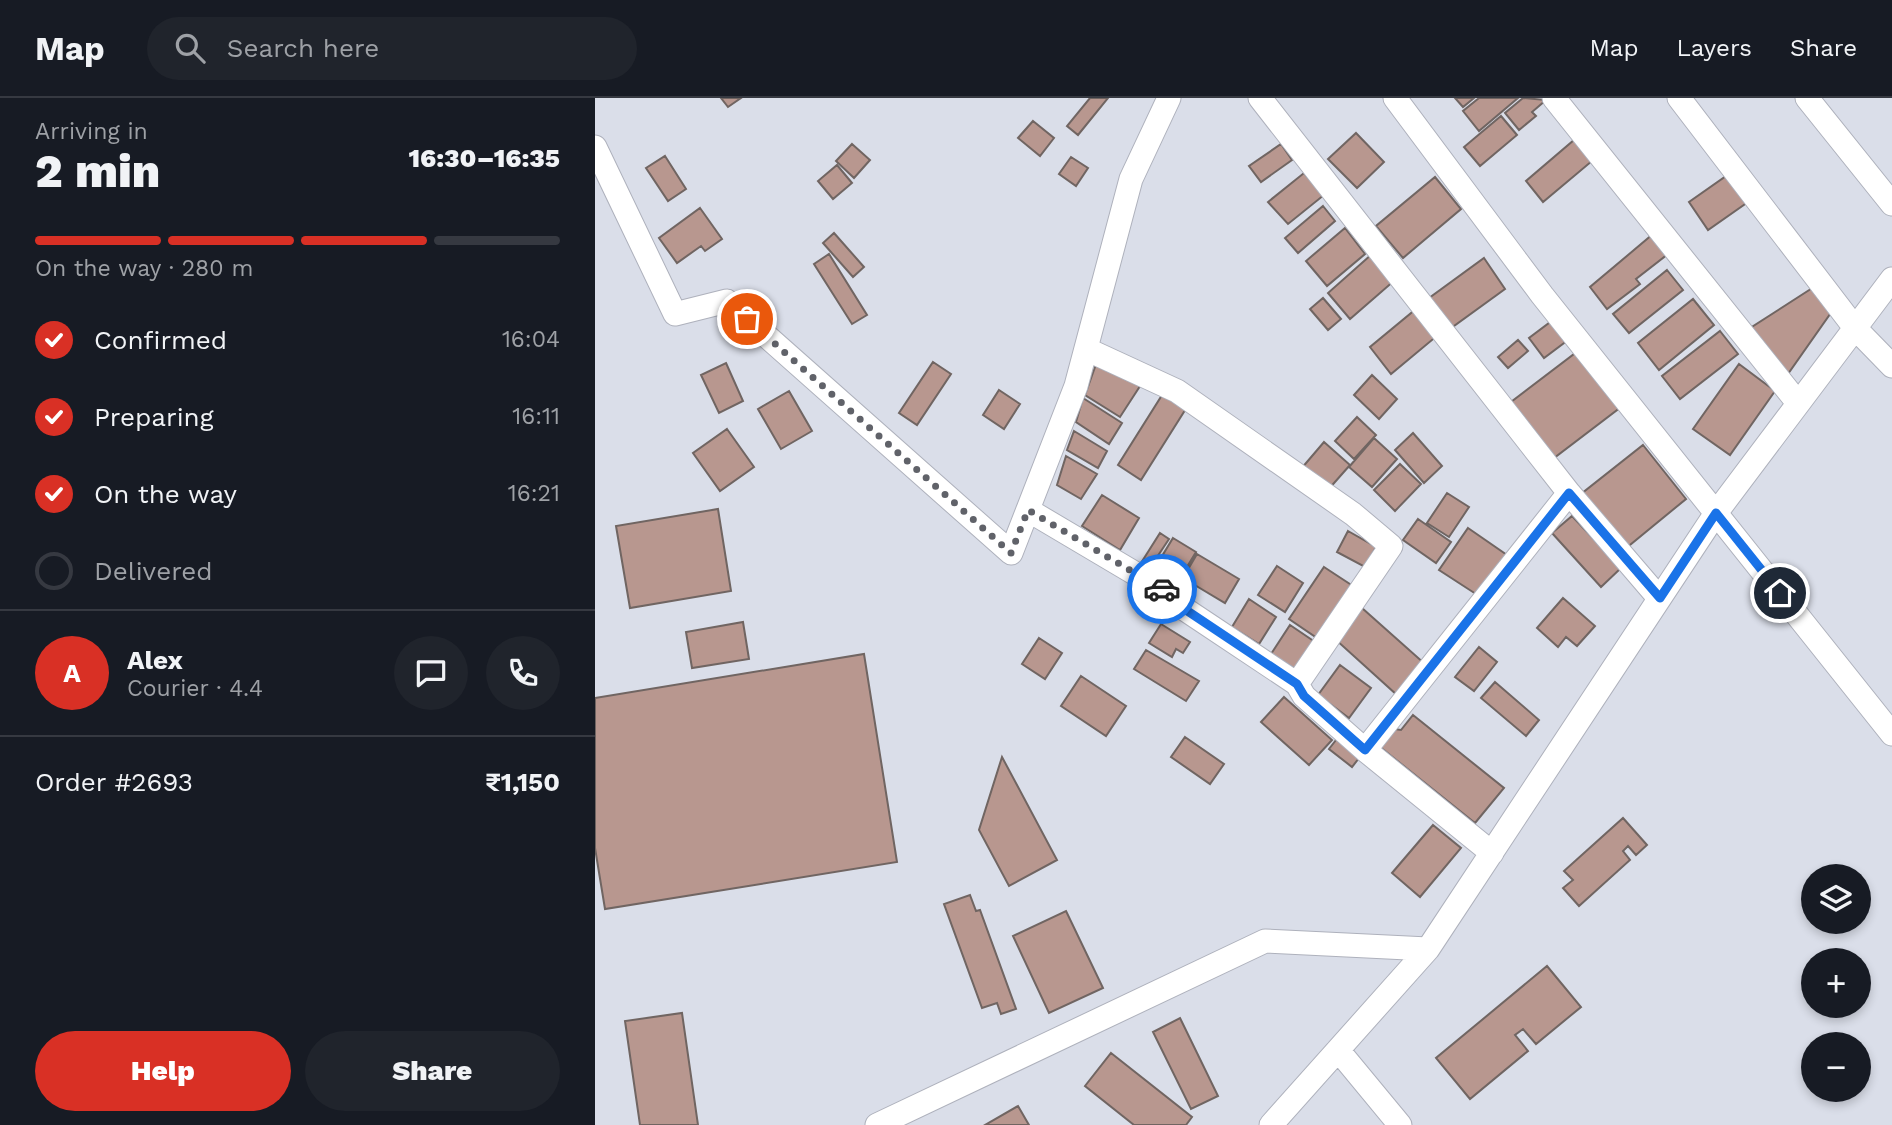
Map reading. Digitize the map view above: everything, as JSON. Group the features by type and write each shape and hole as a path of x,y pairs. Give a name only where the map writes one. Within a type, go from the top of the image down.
{"street":[{"path":"595,147 675,314 727,301 1011,553 1076,386 1131,179 1169,98"},
{"path":"1260,98 1569,493 1660,598"},
{"path":"1395,98 1542,295 1892,734"},
{"path":"1554,98 1798,404"},
{"path":"1679,98 1855,328 1892,366"},
{"path":"1807,98 1892,204"},
{"path":"1271,1125 1429,949 1716,513 1892,279"},
{"path":"1086,349 1177,391 1353,514 1391,546 1297,684"},
{"path":"1365,750 1569,493"},
{"path":"1028,510 1163,590 1186,610 1297,684 1304,696 1365,750 1492,853"},
{"path":"877,1125 1265,941 1429,949"},
{"path":"1338,1050 1400,1125"}],"building":[{"path":"721,98 741,98 728,107"},
{"path":"1090,98 1108,98 1078,135 1067,126"},
{"path":"1455,98 1474,98 1463,107"},
{"path":"1479,98 1518,98 1479,131 1463,111"},
{"path":"1523,98 1546,100 1532,112 1536,116 1519,130 1505,113"},
{"path":"1501,116 1517,135 1480,166 1464,147"},
{"path":"1033,121 1054,138 1040,156 1018,138"},
{"path":"1356,133 1384,162 1357,188 1328,159"},
{"path":"1574,140 1592,161 1543,202 1526,181"},
{"path":"852,144 870,160 854,178 836,161"},
{"path":"1281,144 1292,160 1261,182 1249,166"},
{"path":"665,156 686,189 668,201 646,168"},
{"path":"1071,157 1088,168 1076,186 1059,174"},
{"path":"837,165 852,183 833,199 818,181"},
{"path":"1304,173 1324,195 1288,224 1268,202"},
{"path":"1729,174 1748,202 1708,230 1689,202"},
{"path":"1435,177 1461,209 1403,258 1376,226"},
{"path":"1323,206 1335,221 1298,253 1285,238"},
{"path":"700,208 722,239 705,251 701,246 677,263 659,238"},
{"path":"1345,228 1365,254 1327,286 1306,261"},
{"path":"834,233 864,267 853,277 823,243"},
{"path":"1653,234 1668,254 1636,279 1640,284 1607,309 1590,287"},
{"path":"829,254 867,315 852,324 814,264"},
{"path":"1372,254 1395,280 1350,319 1328,293"},
{"path":"1484,258 1505,289 1447,331 1425,301"},
{"path":"1667,270 1683,290 1629,333 1613,314"},
{"path":"1817,285 1835,307 1783,381 1744,332"},
{"path":"1323,298 1341,319 1328,330 1310,309"},
{"path":"1693,299 1714,325 1659,370 1638,343"},
{"path":"1416,309 1438,335 1391,374 1370,347"},
{"path":"1553,320 1568,340 1544,358 1529,338"},
{"path":"1720,331 1738,354 1680,399 1662,376"},
{"path":"1518,340 1528,351 1508,368 1498,357"},
{"path":"1578,351 1621,407 1554,458 1511,402"},
{"path":"1099,356 1142,383 1120,417 1085,395"},
{"path":"933,362 951,374 917,425 899,413"},
{"path":"726,363 743,401 719,413 701,375"},
{"path":"1739,364 1775,391 1730,455 1693,429"},
{"path":"1372,375 1397,399 1379,419 1354,395"},
{"path":"999,390 1020,404 1004,429 983,415"},
{"path":"789,391 812,431 781,449 758,409"},
{"path":"1164,392 1187,407 1141,480 1118,465"},
{"path":"1083,398 1122,423 1109,444 1076,422"},
{"path":"1357,417 1376,435 1354,459 1335,441"},
{"path":"727,429 754,467 720,491 693,453"},
{"path":"1074,431 1107,451 1098,468 1067,450"},
{"path":"1413,433 1442,466 1424,483 1395,450"},
{"path":"1374,438 1397,459 1372,487 1349,467"},
{"path":"1324,442 1350,465 1327,491 1301,469"},
{"path":"1643,445 1686,499 1625,549 1581,494"},
{"path":"1066,456 1097,474 1081,499 1057,485"},
{"path":"1400,464 1421,484 1395,511 1374,490"},
{"path":"1447,493 1469,507 1449,537 1427,523"},
{"path":"1102,495 1139,518 1120,550 1082,526"},
{"path":"718,509 731,591 630,608 616,526"},
{"path":"1572,516 1621,568 1601,587 1552,533"},
{"path":"1418,519 1451,542 1436,563 1403,540"},
{"path":"1468,528 1507,555 1479,596 1439,570"},
{"path":"1348,531 1376,547 1365,567 1337,552"},
{"path":"1160,533 1169,539 1149,569 1141,563"},
{"path":"1173,538 1196,552 1176,585 1153,571"},
{"path":"1197,554 1239,579 1225,603 1183,578"},
{"path":"1277,566 1303,583 1285,612 1258,595"},
{"path":"1324,567 1359,590 1323,642 1289,619"},
{"path":"1563,598 1595,626 1577,646 1566,637 1558,647 1537,628"},
{"path":"1249,599 1276,617 1259,644 1232,627"},
{"path":"1362,608 1425,664 1397,695 1335,639"},
{"path":"743,622 749,659 692,668 686,632"},
{"path":"1161,624 1190,642 1183,653 1176,649 1172,657 1149,643"},
{"path":"1290,625 1318,644 1300,672 1271,654"},
{"path":"1039,638 1062,653 1045,679 1022,664"},
{"path":"1479,647 1497,662 1474,691 1455,677"},
{"path":"1146,650 1199,681 1186,701 1134,669"},
{"path":"864,654 897,862 605,909 595,848 595,698"},
{"path":"1340,665 1371,688 1349,718 1318,695"},
{"path":"1081,676 1126,706 1106,736 1061,706"},
{"path":"1495,682 1539,720 1526,736 1481,698"},
{"path":"1284,697 1332,740 1309,765 1261,722"},
{"path":"1413,715 1504,788 1475,823 1380,747 1394,729 1401,730"},
{"path":"1340,735 1363,753 1352,767 1329,749"},
{"path":"1185,737 1224,764 1210,784 1171,757"},
{"path":"1002,757 1057,860 1009,886 979,830"},
{"path":"1623,818 1647,845 1636,855 1628,846 1623,851 1630,860 1579,906 1563,888 1573,880 1564,871"},
{"path":"1433,825 1461,848 1420,897 1392,873"},
{"path":"970,895 976,911 980,910 1016,1009 1001,1014 997,1003 982,1008 944,904"},
{"path":"1066,911 1103,988 1049,1013 1013,936"},
{"path":"1547,966 1581,1007 1536,1044 1523,1029 1515,1035 1528,1051 1470,1099 1436,1058"},
{"path":"682,1013 698,1125 640,1125 625,1021"},
{"path":"1180,1018 1218,1096 1191,1109 1153,1032"},
{"path":"1111,1053 1192,1117 1186,1125 1134,1125 1085,1086"},
{"path":"1018,1106 1029,1125 985,1125"}],"way so far":[{"path":"747,319 1011,553 1028,510 1162,589"}],"route":[{"path":"1162,589 1186,610 1297,684 1304,696 1365,750 1528,541 1569,493 1660,598 1716,513 1780,593"}]}
